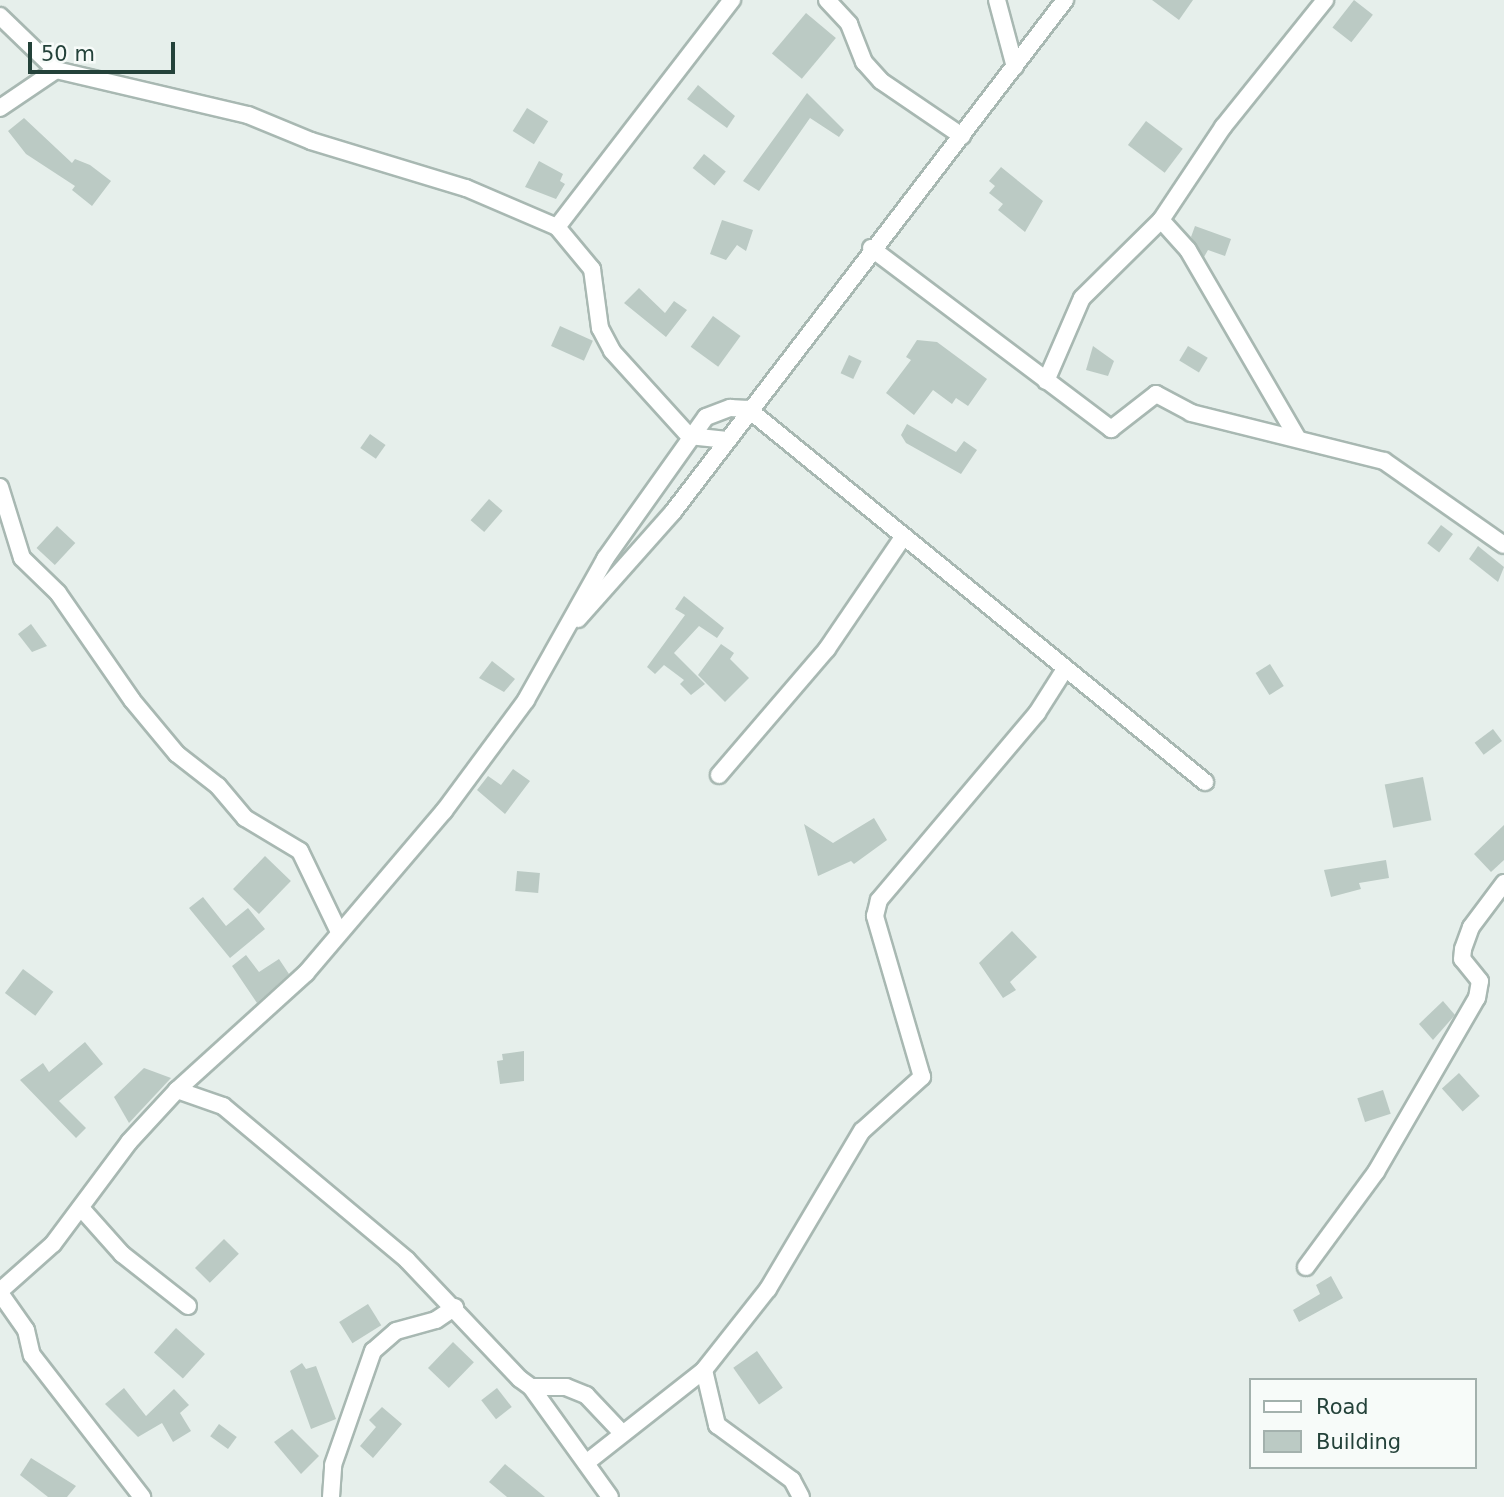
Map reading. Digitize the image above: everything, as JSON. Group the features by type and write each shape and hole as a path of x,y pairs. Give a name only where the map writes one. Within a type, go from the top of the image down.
{"street":[{"path":"557,227 732,0"},
{"path":"827,0 849,24 864,62 881,81 962,136"},
{"path":"997,0 1015,67"},
{"path":"564,633 624,572 1065,0"},
{"path":"1046,381 1082,298 1161,220 1223,127 1325,0"},
{"path":"0,16 56,70 176,94 248,115 312,141 466,188 557,227 592,268 600,328 612,351 689,436 725,440"},
{"path":"0,108 56,70"},
{"path":"1161,220 1188,250 1297,437"},
{"path":"872,248 1111,429 1156,394 1191,413 1297,437 1384,461 1504,545"},
{"path":"142,1497 32,1355 26,1330 0,1292 53,1244 121,1153 177,1090 280,1000 444,811 526,700 605,559 689,436 706,417 730,408 748,409 1205,782"},
{"path":"0,487 22,558 58,593 132,700 177,754 218,786 245,818 300,851 339,932"},
{"path":"719,775 827,649 903,537"},
{"path":"586,1463 705,1370 768,1289 862,1131 922,1077 875,916 878,900 1037,713 1065,669"},
{"path":"1306,1267 1376,1172 1477,998 1480,981 1462,959 1463,949 1471,927 1504,883"},
{"path":"177,1090 223,1106 455,1307 531,1387 611,1497"},
{"path":"82,1208 122,1254 188,1306"},
{"path":"331,1497 333,1465 373,1351 397,1331 436,1320 455,1307"},
{"path":"705,1370 717,1425 792,1480 801,1497"},
{"path":"531,1387 578,1391 622,1433"}],"building":[{"path":"1152,0 1193,0 1179,20"},
{"path":"1354,0 1373,15 1351,42 1332,28"},
{"path":"806,13 836,38 802,79 772,54"},
{"path":"698,85 735,116 727,128 687,99"},
{"path":"807,93 844,130 839,137 810,118 759,191 743,181"},
{"path":"527,108 548,121 534,144 513,131"},
{"path":"24,118 72,163 75,159 90,165 111,181 92,206 72,190 75,186 26,154 8,131"},
{"path":"1146,121 1183,149 1165,173 1128,145"},
{"path":"704,154 726,172 714,186 693,168"},
{"path":"539,161 563,174 560,181 565,184 556,199 525,187"},
{"path":"1001,167 1043,201 1025,232 998,210 1003,204 989,193 995,186 989,181"},
{"path":"722,220 753,230 746,251 737,245 726,260 710,254"},
{"path":"1195,226 1231,239 1225,256 1208,250 1204,257 1191,237"},
{"path":"639,288 665,313 674,301 687,310 666,337 624,303"},
{"path":"713,316 741,336 718,367 691,347"},
{"path":"560,326 593,341 584,361 551,346"},
{"path":"917,340 937,342 987,379 968,406 956,398 952,404 933,390 914,415 886,393 911,360 906,357"},
{"path":"1093,346 1114,361 1108,376 1086,370"},
{"path":"1188,346 1208,358 1199,372 1179,361"},
{"path":"849,355 862,361 853,379 841,373"},
{"path":"907,424 956,452 964,441 977,450 961,474 906,443 901,435"},
{"path":"370,434 386,445 376,459 360,448"},
{"path":"489,499 503,511 484,532 471,520"},
{"path":"1441,525 1453,534 1439,552 1427,543"},
{"path":"57,526 75,543 55,565 37,548"},
{"path":"1478,546 1504,567 1498,582 1469,559"},
{"path":"684,596 724,628 717,638 699,626 674,653 705,684 691,695 680,684 684,680 664,665 655,674 647,667 685,615 675,609"},
{"path":"31,624 47,646 32,652 18,634"},
{"path":"721,644 734,653 730,659 749,678 725,702 698,675"},
{"path":"492,661 515,679 504,692 479,678"},
{"path":"1270,664 1284,686 1269,695 1256,673"},
{"path":"1493,729 1502,741 1484,755 1475,743"},
{"path":"513,769 530,781 505,814 477,790 488,776 501,785"},
{"path":"1423,777 1431,820 1393,828 1385,784"},
{"path":"874,818 887,840 854,864 851,861 818,876 804,824 833,843"},
{"path":"1504,825 1504,860 1491,872 1474,854"},
{"path":"265,856 291,881 259,914 233,889"},
{"path":"1386,860 1389,878 1359,883 1361,889 1331,897 1324,870"},
{"path":"517,871 540,873 538,893 515,891"},
{"path":"203,897 226,926 248,908 265,929 230,958 189,908"},
{"path":"1012,931 1037,957 1010,982 1016,990 1003,998 979,963"},
{"path":"246,955 259,972 279,959 289,974 257,1003 232,966"},
{"path":"23,969 53,992 35,1016 5,993"},
{"path":"1443,1001 1455,1015 1433,1040 1419,1024"},
{"path":"85,1042 103,1064 59,1101 86,1128 76,1138 20,1080 43,1063 49,1072"},
{"path":"524,1051 524,1081 500,1084 497,1061 503,1060 502,1054"},
{"path":"144,1068 171,1078 129,1123 114,1097"},
{"path":"1459,1073 1480,1096 1463,1111 1442,1088"},
{"path":"1383,1090 1391,1114 1365,1122 1357,1098"},
{"path":"224,1239 239,1254 210,1283 195,1268"},
{"path":"1331,1276 1343,1298 1299,1322 1293,1310 1320,1294 1316,1285"},
{"path":"368,1304 381,1325 352,1343 339,1322"},
{"path":"176,1328 205,1354 183,1379 154,1353"},
{"path":"453,1342 474,1362 449,1388 428,1368"},
{"path":"757,1351 783,1388 759,1404 733,1368"},
{"path":"302,1363 306,1369 316,1366 336,1419 311,1429 290,1371"},
{"path":"124,1388 146,1416 174,1389 189,1405 180,1413 191,1431 173,1442 162,1423 138,1437 105,1404"},
{"path":"497,1388 512,1407 496,1419 481,1400"},
{"path":"382,1407 402,1424 373,1458 360,1446 376,1427 369,1420"},
{"path":"219,1424 237,1437 228,1449 210,1436"},
{"path":"292,1429 319,1456 301,1474 274,1442"},
{"path":"31,1458 76,1486 67,1497 48,1497 20,1475"},
{"path":"505,1464 545,1497 507,1497 489,1482"}]}
